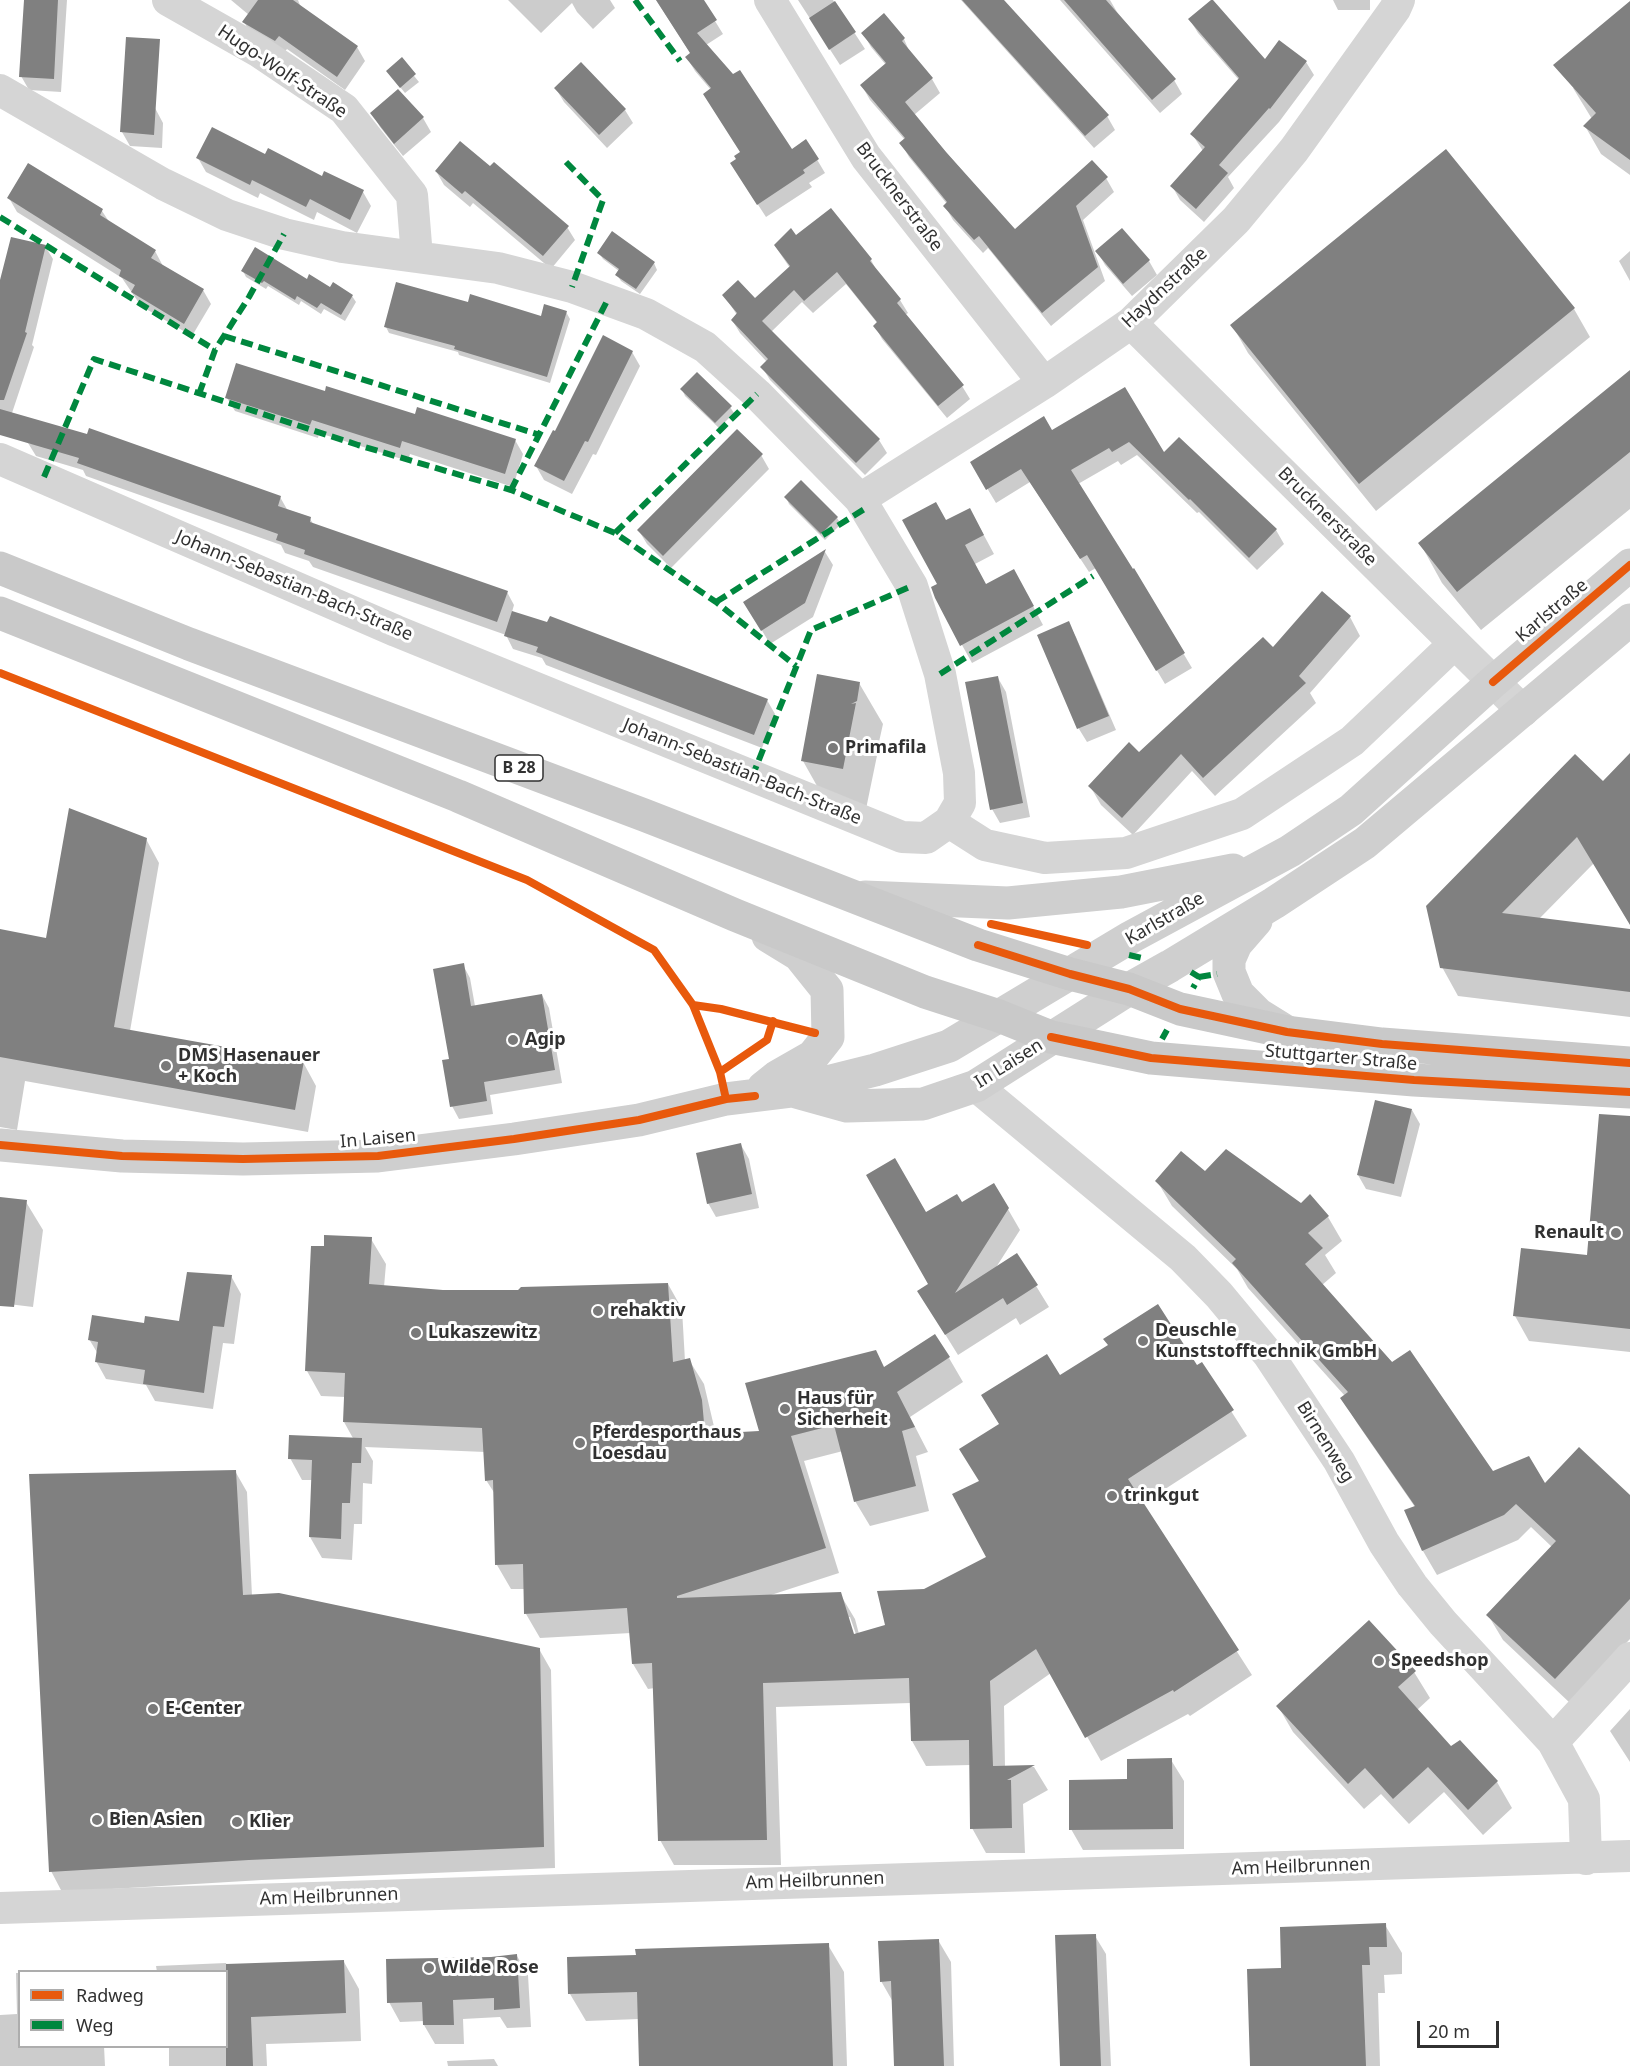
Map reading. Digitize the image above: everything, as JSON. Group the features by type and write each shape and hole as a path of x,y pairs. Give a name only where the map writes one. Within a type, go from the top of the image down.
{"main road":[{"name":"Karlstraße","path":"999,1016 1131,937 1290,851 1351,810 1493,681 1630,565"},
{"name":"B 28","path":"0,568 189,644 644,815 978,945 1057,982 1128,989"},
{"name":"Stuttgarter Straße","path":"0,613 458,796 735,915 925,992 999,1016 1052,1037 1151,1058 1403,1079 1630,1092"},
{"path":"1052,1037 1128,989 1274,903 1365,843 1630,620"},
{"path":"848,896 1008,903 1121,892 1262,865"},
{"path":"1274,903 1245,931 1236,944 1229,960 1229,972 1238,994 1257,1014 1287,1032"},
{"path":"735,915 799,955 827,990 828,1037 813,1056 778,1076 755,1096"},
{"path":"1057,982 1105,1049"},
{"path":"1052,1037 1057,982"},
{"name":"Stuttgarter Straße","path":"1128,989 1180,1009 1287,1032 1382,1044 1630,1063"},
{"name":"In Laisen","path":"0,1145 122,1156 243,1159 378,1156 514,1139 639,1120 726,1100 791,1091 875,1070 948,1046 999,1016"},
{"name":"In Laisen","path":"791,1091 847,1106 923,1104 976,1086 1052,1037"}],"street":[{"name":"Hugo-Wolf-Straße","path":"168,0 258,51 344,109 412,195 417,257"},
{"name":"Brucknerstraße","path":"770,0 866,157 1044,383"},
{"name":"Haydnstraße","path":"860,499 1044,383 1131,323 1236,220 1258,194 1294,150 1395,9 1399,0"},
{"path":"0,90 163,184 227,214 284,234 342,247 498,268 572,287 646,314 705,347 757,394 860,499 912,586 940,674 959,773 960,803 949,822 985,845 1045,858 1126,853 1242,814 1352,741 1454,644"},
{"name":"Brucknerstraße","path":"1131,323 1523,711"},
{"name":"Johann-Sebastian-Bach-Straße","path":"0,459 396,631 902,837 926,838 949,822"},
{"name":"Birnenweg","path":"976,1086 1183,1258 1219,1295 1268,1354 1339,1461 1384,1543 1412,1584 1443,1623 1553,1742 1584,1799 1586,1859"},
{"path":"1553,1742 1630,1658"},
{"name":"Am Heilbrunnen","path":"0,1908 1630,1856"}],"building":[{"path":"24,0 58,0 54,79 19,77"},
{"path":"258,0 293,0 358,46 337,77 279,36 275,41 242,22"},
{"path":"656,0 704,0 717,20 697,33 733,74 740,70 792,149 806,139 819,159 803,170 805,173 757,205 730,163 740,152 703,94 711,88 685,57 690,53"},
{"path":"962,0 1004,0 1109,115 1085,136"},
{"path":"1064,0 1106,0 1176,79 1152,100"},
{"path":"1211,0 1265,59 1279,40 1307,61 1270,109 1219,165 1228,173 1196,209 1170,186 1205,147 1190,134 1239,78 1188,19"},
{"path":"835,1 856,32 829,50 809,18"},
{"path":"1630,1 1630,160 1583,126 1596,113 1553,65"},
{"path":"884,13 905,38 902,41 933,78 905,102 1015,229 1092,160 1108,177 1076,206 1098,267 1042,313 979,236 974,240 943,206 947,202 899,143 905,138 860,85 886,63 861,33"},
{"path":"126,37 160,39 154,135 120,132"},
{"path":"402,57 416,74 400,88 386,71"},
{"path":"581,62 626,109 599,135 554,88"},
{"path":"398,89 424,117 394,144 370,113"},
{"path":"212,127 265,154 268,148 322,176 324,171 364,190 350,220 310,199 306,207 252,180 250,185 196,158"},
{"path":"460,141 490,166 494,162 569,226 543,256 465,191 462,194 435,171"},
{"path":"1446,149 1575,308 1359,484 1230,325"},
{"path":"28,163 103,209 100,215 156,250 151,258 204,289 184,324 131,292 135,285 119,276 121,270 7,198"},
{"path":"831,208 901,299 897,303 964,385 938,406 873,326 877,322 837,272 804,301 794,290 762,321 880,439 856,463 760,367 768,359 731,320 737,313 722,295 738,280 755,298 790,266 774,245 791,228 796,235"},
{"path":"1122,228 1150,260 1123,284 1095,251"},
{"path":"612,231 655,262 636,289 615,275 619,269 597,253"},
{"path":"11,237 46,245 25,332 27,333 4,400 0,400 0,280"},
{"path":"255,247 307,279 309,274 330,287 333,282 353,295 341,315 321,303 317,308 297,296 295,300 264,281 262,283 241,271"},
{"path":"396,282 468,302 470,294 541,316 544,304 567,311 547,377 454,349 455,346 384,327"},
{"path":"603,335 633,351 588,442 585,441 564,481 534,466 553,430 555,431"},
{"path":"236,363 325,391 326,386 415,414 417,407 516,439 505,474 402,441 400,448 312,420 310,425 225,398"},
{"path":"1630,370 1630,452 1457,592 1418,543"},
{"path":"697,372 732,406 715,423 680,389"},
{"path":"1125,387 1164,452 1179,437 1277,529 1249,558 1129,442 1112,452 1109,448 1071,470 1185,653 1156,671 1087,555 1080,559 1021,469 986,490 970,462 1044,416 1052,430"},
{"path":"0,409 87,434 89,428 281,496 278,506 311,517 310,522 508,591 497,622 304,554 305,550 276,540 278,534 77,463 79,458 0,435"},
{"path":"737,429 763,454 663,556 637,530"},
{"path":"801,480 838,517 821,534 784,497"},
{"path":"936,502 946,520 970,508 984,535 965,545 986,584 1014,569 1034,606 960,646 935,598 931,587 937,584 902,520"},
{"path":"826,549 805,603 761,631 743,602"},
{"path":"1322,591 1351,616 1299,676 1306,683 1203,778 1181,754 1122,818 1088,786 1129,742 1139,752 1263,637 1273,647"},
{"path":"512,611 547,622 550,616 768,699 754,735 536,652 538,647 504,636"},
{"path":"1069,621 1109,716 1077,729 1037,635"},
{"path":"817,674 860,682 857,701 851,704 856,703 843,769 801,761"},
{"path":"998,676 1023,803 990,810 965,682"},
{"path":"1630,753 1630,925 1577,837 1502,913 1630,929 1630,992 1440,968 1426,906 1575,754 1603,781"},
{"path":"69,808 147,838 114,1027 304,1061 295,1110 0,1057 0,929 46,938"},
{"path":"464,963 471,1006 542,994 555,1070 484,1082 487,1101 450,1107 442,1060 449,1059 433,969"},
{"path":"1375,1100 1412,1109 1394,1184 1357,1175"},
{"name":"Renault","path":"1599,1114 1630,1116 1630,1329 1513,1316 1521,1248 1587,1255"},
{"path":"741,1143 752,1194 707,1204 696,1153"},
{"path":"1226,1149 1301,1203 1310,1194 1329,1216 1308,1233 1323,1248 1305,1264 1392,1362 1410,1350 1493,1471 1529,1456 1545,1483 1579,1447 1630,1495 1630,1599 1555,1679 1486,1615 1556,1541 1516,1504 1504,1515 1422,1551 1404,1510 1415,1506 1340,1398 1348,1392 1232,1263 1236,1259 1155,1181 1181,1151 1205,1171"},
{"path":"895,1158 926,1212 957,1194 962,1202 994,1183 1009,1208 955,1293 1017,1253 1038,1285 1007,1305 1003,1298 945,1335 917,1291 928,1284 866,1175"},
{"path":"0,1197 27,1200 14,1307 0,1306"},
{"path":"324,1235 372,1237 369,1284 443,1290 518,1290 521,1287 668,1283 673,1362 690,1358 702,1400 705,1434 759,1431 745,1383 876,1350 884,1367 935,1334 950,1357 897,1392 915,1427 902,1431 916,1486 854,1502 834,1425 791,1436 826,1548 677,1596 677,1598 841,1592 854,1634 885,1625 877,1591 924,1589 986,1557 952,1494 979,1481 959,1449 999,1424 981,1395 1047,1354 1060,1375 1108,1345 1103,1339 1158,1304 1197,1365 1202,1362 1234,1410 1128,1479 1239,1650 1174,1692 1173,1690 1085,1738 1036,1649 990,1681 993,1766 1035,1765 1007,1780 1011,1780 1012,1828 970,1829 969,1740 911,1741 909,1678 763,1683 767,1840 658,1841 652,1663 632,1664 627,1608 524,1614 523,1564 495,1565 493,1480 485,1481 482,1428 343,1422 345,1373 305,1371 311,1246 324,1246"},
{"path":"187,1272 232,1275 224,1327 213,1326 204,1393 143,1384 145,1370 95,1362 98,1342 88,1340 92,1315 144,1323 145,1316 179,1321"},
{"path":"289,1435 362,1438 361,1463 352,1463 350,1503 342,1503 341,1539 309,1537 312,1460 288,1459"},
{"path":"236,1470 243,1595 279,1593 540,1648 544,1847 249,1860 49,1872 29,1474"},
{"path":"1369,1620 1416,1671 1398,1687 1451,1746 1460,1740 1498,1781 1468,1810 1428,1767 1393,1799 1365,1768 1348,1784 1276,1706"},
{"path":"1172,1758 1173,1829 1069,1830 1069,1780 1127,1779 1127,1759"},
{"path":"1386,1923 1387,1947 1369,1947 1370,1965 1362,1965 1366,2066 1250,2066 1247,1969 1281,1968 1280,1927"},
{"path":"1096,1934 1101,2066 1060,2066 1055,1935"},
{"path":"939,1939 944,2066 894,2066 891,1981 880,1982 878,1941"},
{"path":"829,1943 833,2066 639,2066 637,1992 568,1994 567,1957 636,1955 635,1949"},
{"path":"517,1954 520,2008 494,2010 494,1998 453,2000 454,2025 423,2025 422,2002 387,2003 386,1959 491,1957"},
{"path":"344,1960 346,2013 251,2017 253,2066 226,2066 228,1970 226,1970 226,1964"}],"marked path":[{"path":"635,0 680,61"},
{"path":"566,162 603,200 572,287"},
{"path":"0,217 215,350"},
{"path":"199,394 215,350 249,297 284,234"},
{"path":"511,490 608,299"},
{"path":"224,336 540,435"},
{"path":"44,477 94,359 358,445 511,490 615,533 716,602 796,666"},
{"path":"615,533 757,394"},
{"path":"716,602 866,508"},
{"path":"940,674 1093,576"},
{"path":"752,777 811,630 912,586"},
{"path":"1129,955 1146,959"},
{"path":"1191,972 1199,977 1193,988"},
{"path":"1199,977 1217,974"},
{"path":"1162,1039 1167,1030"}],"cycle path":[{"path":"1493,682 1630,565"},
{"path":"0,673 527,880 654,950 693,1005 720,1072 726,1099"},
{"path":"991,924 1087,945"},
{"path":"978,945 1070,974 1129,989 1180,1009 1287,1032 1382,1044 1630,1063"},
{"path":"693,1005 721,1009 815,1033"},
{"path":"720,1072 767,1040 773,1021"},
{"path":"1051,1037 1151,1058 1414,1080 1630,1092"},
{"path":"0,1145 122,1156 243,1159 378,1156 639,1120 726,1099 755,1096"}],"place":[{"name":"Primafila","path":"833,748"},
{"name":"Agip","path":"513,1040"},
{"name":"DMS Hasenauer + Koch","path":"166,1066"},
{"name":"Renault","path":"1616,1233"},
{"name":"rehaktiv","path":"598,1311"},
{"name":"Lukaszewitz","path":"416,1333"},
{"name":"Deuschle Kunststofftechnik GmbH","path":"1143,1341"},
{"name":"Haus für Sicherheit","path":"785,1409"},
{"name":"Pferdesporthaus Loesdau","path":"580,1443"},
{"name":"trinkgut","path":"1112,1496"},
{"name":"Speedshop","path":"1379,1661"},
{"name":"E-Center","path":"153,1709"},
{"name":"Bien Asien","path":"97,1820"},
{"name":"Klier","path":"237,1822"},
{"name":"Wilde Rose","path":"429,1968"}]}
